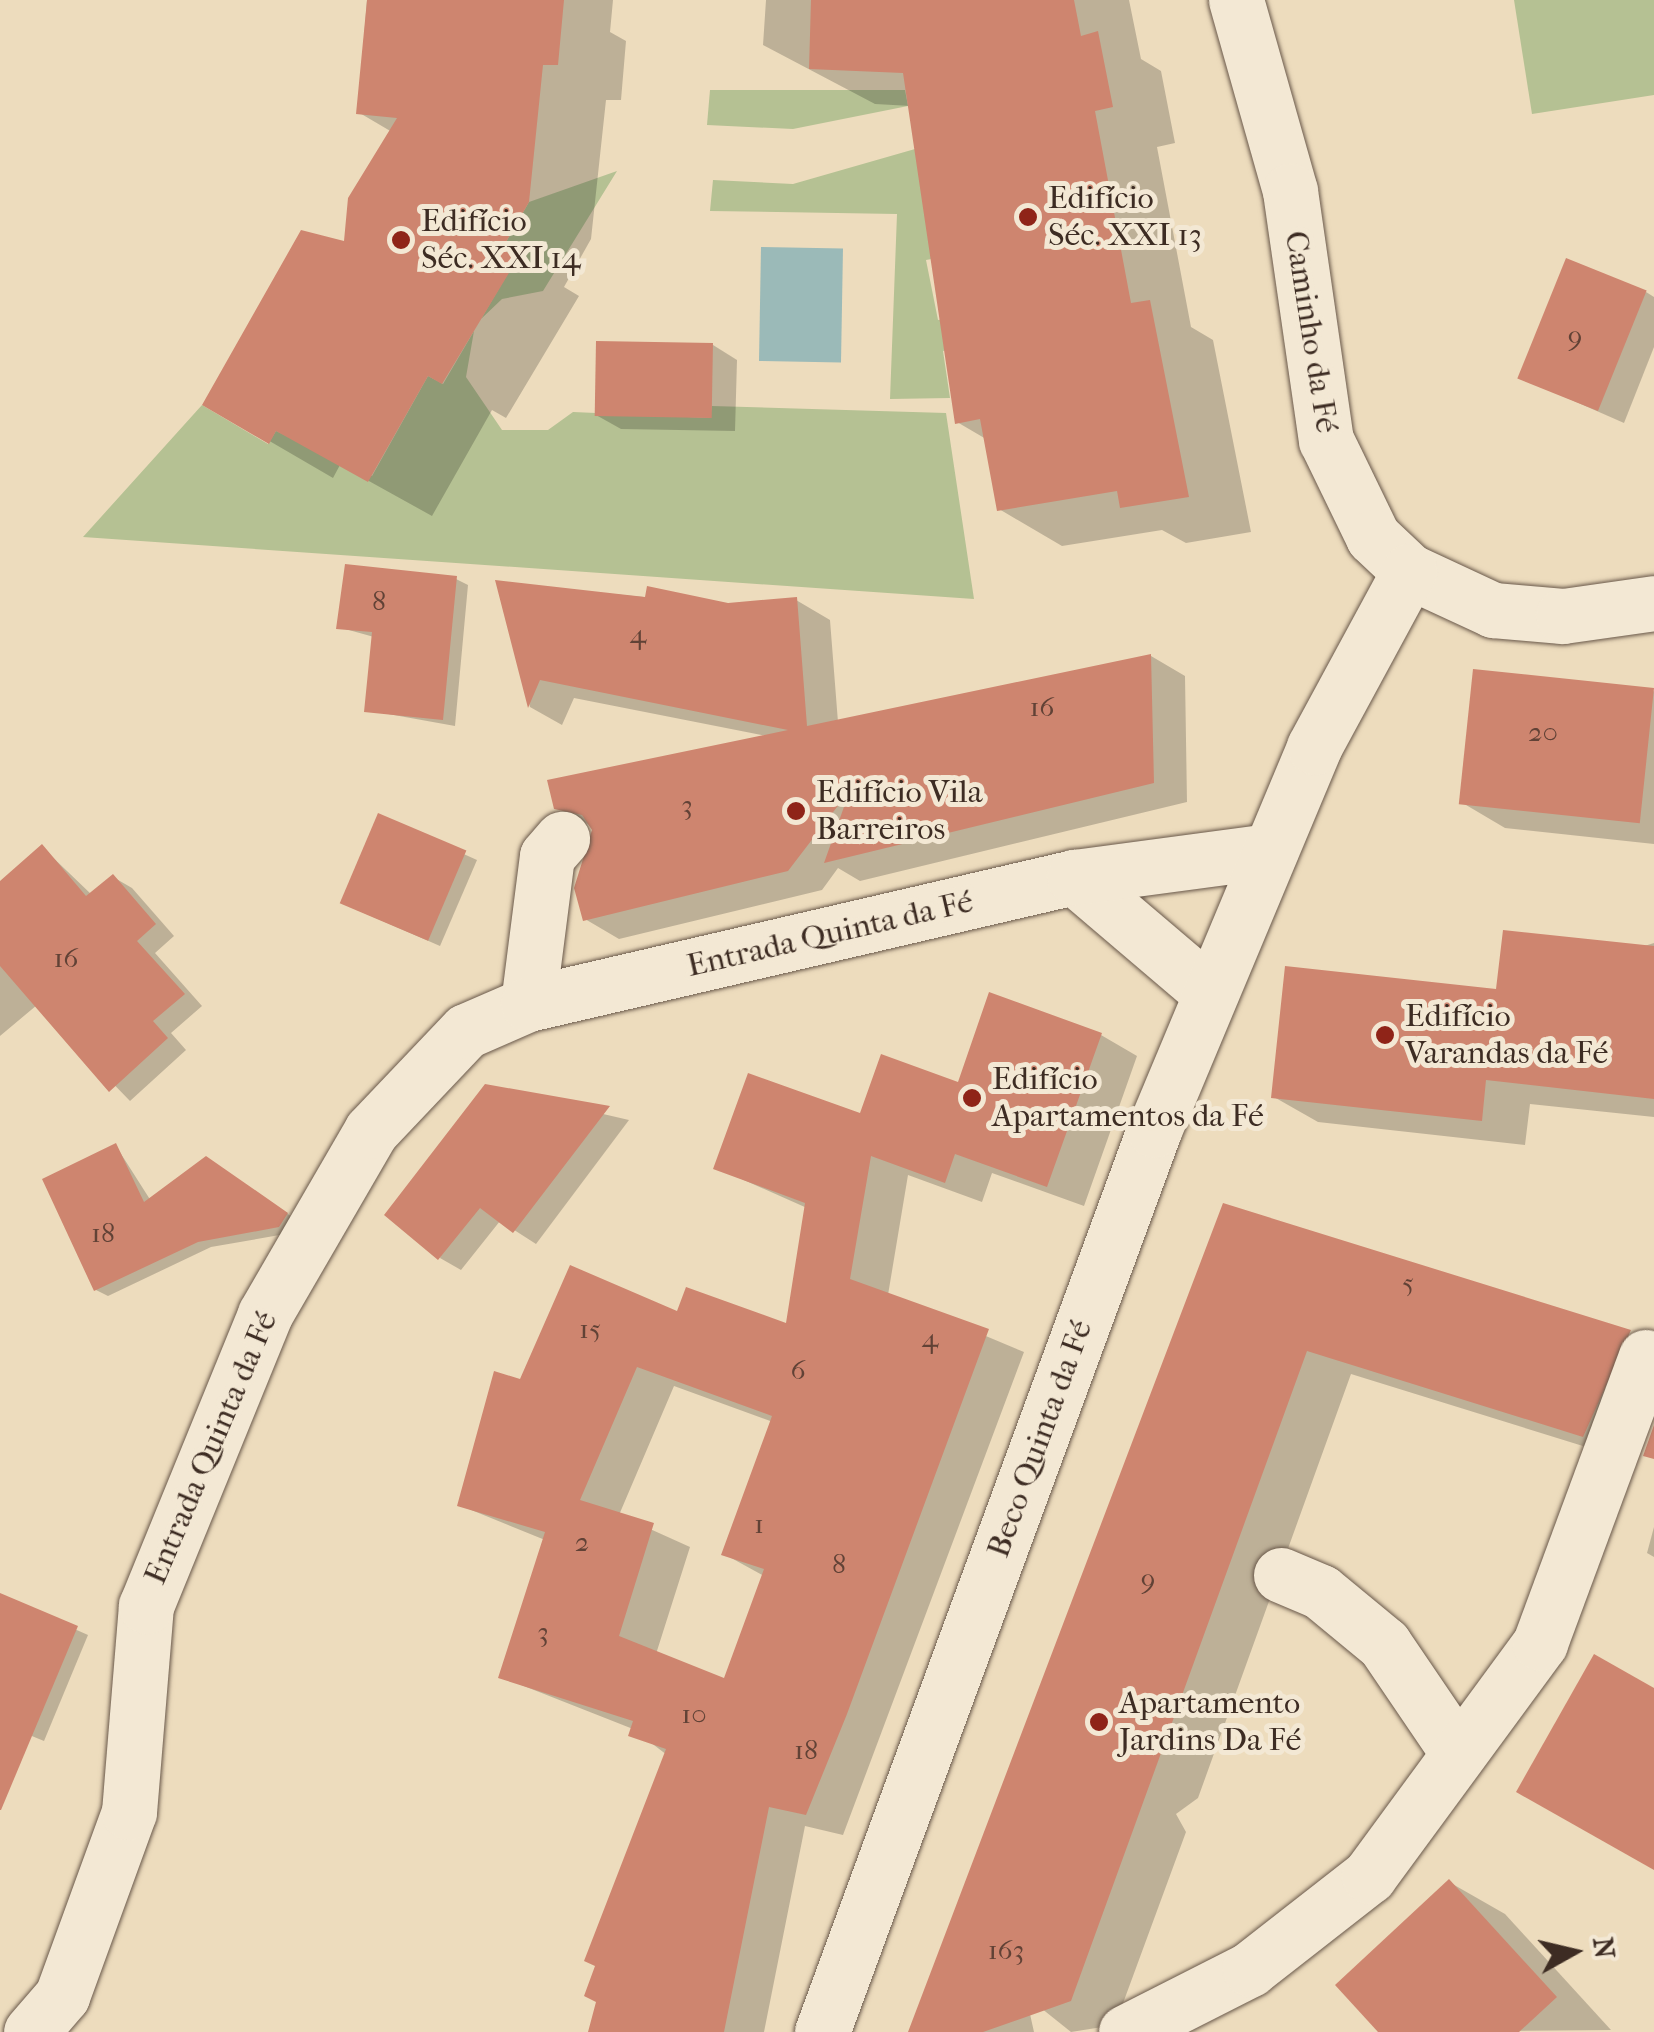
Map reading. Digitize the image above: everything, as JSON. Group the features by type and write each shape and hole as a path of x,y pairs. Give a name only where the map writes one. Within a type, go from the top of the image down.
{"street":[{"name":"Caminho da Fé","path":"1236,0 1290,192 1326,440 1372,537 1409,571 1493,610 1563,616 1654,602"},
{"name":"Beco Quinta da Fé","path":"822,2032 1210,992 1270,851 1409,571"},
{"path":"528,1004 547,856 562,840"},
{"name":"Entrada Quinta da Fé","path":"31,2032 62,1996 128,1812 146,1606 264,1314 371,1130 466,1031 528,1004 1074,877 1270,851"},
{"path":"1074,877 1210,992"},
{"path":"1126,2032 1250,1968 1369,1876 1540,1643 1646,1358"},
{"path":"1281,1575 1321,1592 1384,1644 1458,1753"}],"green space":[{"path":"1514,0 1654,0 1654,95 1532,114"},
{"path":"710,90 905,90 908,106 793,129 707,125"},
{"path":"915,149 948,256 926,260 938,320 960,317 965,346 943,351 950,398 890,399 897,214 710,211 713,180 793,184"},
{"path":"617,171 543,291 502,299 481,319 517,258 502,249 529,202"},
{"path":"474,331 466,377 502,430 548,430 573,412 710,418 712,406 946,413 974,599 83,537 202,405 268,444 276,431 372,476 428,376 443,384"}],"water":[{"path":"761,247 843,248 841,362 759,361"}],"building":[{"name":"Edifício Séc. XXI 14","path":"367,0 564,0 558,65 543,65 529,202 502,249 518,258 442,384 428,376 368,482 276,431 269,444 202,405 301,230 344,241 348,198 397,118 356,114"},
{"name":"Edifício Séc. XXI 13","path":"811,0 1074,0 1081,36 1098,31 1113,107 1095,111 1131,303 1150,300 1189,497 1120,508 1117,491 997,511 980,419 955,424 903,73 809,69"},
{"path":"1566,258 1647,291 1598,411 1517,379"},
{"path":"596,341 713,343 712,418 595,416"},
{"path":"345,564 457,576 443,720 364,712 372,632 336,629"},
{"name":"Edifício Vila Barreiros","path":"495,580 645,597 647,586 728,603 797,597 807,726 1151,654 1154,783 824,863 850,790 788,871 583,921 574,888 592,830 582,815 554,809 547,780 788,730 540,680 528,708"},
{"path":"1473,669 1654,688 1640,823 1459,804"},
{"path":"378,813 466,851 428,941 340,903"},
{"path":"42,844 86,896 113,874 156,924 137,941 185,994 153,1021 168,1038 109,1092 0,966 0,881"},
{"path":"1503,930 1654,946 1654,1099 1486,1080 1482,1121 1271,1098 1285,966 1496,989"},
{"path":"989,992 1102,1033 1047,1187 955,1154 945,1183 871,1156 850,1279 989,1329 806,1815 769,1807 724,2032 588,2032 596,2002 584,1996 595,1966 584,1961 666,1749 628,1736 633,1721 498,1678 545,1532 457,1506 494,1371 520,1379 570,1265 677,1311 686,1287 786,1323 805,1203 713,1169 748,1073 860,1113 881,1054 958,1082","holes":["637,1367 772,1416 721,1555 764,1569 724,1678 619,1636 654,1523 580,1500"]},
{"path":"485,1084 610,1106 513,1233 480,1208 438,1260 384,1215"},
{"path":"116,1143 144,1202 206,1156 288,1213 279,1227 198,1242 94,1291 42,1179"},
{"name":"Apartamento Jardins Da Fé","path":"1223,1203 1631,1330 1583,1437 1307,1351 1071,2001 983,2032 908,2032"},
{"path":"1654,1425 1654,1459 1643,1456"},
{"path":"0,1593 78,1626 1,1810 0,1810"},
{"path":"1594,1654 1654,1688 1654,1870 1516,1792"},
{"path":"1449,1879 1557,1997 1519,2032 1378,2032 1335,1985"}],"place":[{"name":"Edifício Séc. XXI 13","path":"1028,217"},
{"name":"Edifício Séc. XXI 14","path":"401,240"},
{"name":"Edifício Vila Barreiros","path":"796,811"},
{"name":"Edifício Varandas da Fé","path":"1385,1035"},
{"name":"Edifício Apartamentos da Fé","path":"972,1098"},
{"name":"Apartamento Jardins Da Fé","path":"1099,1722"}]}
